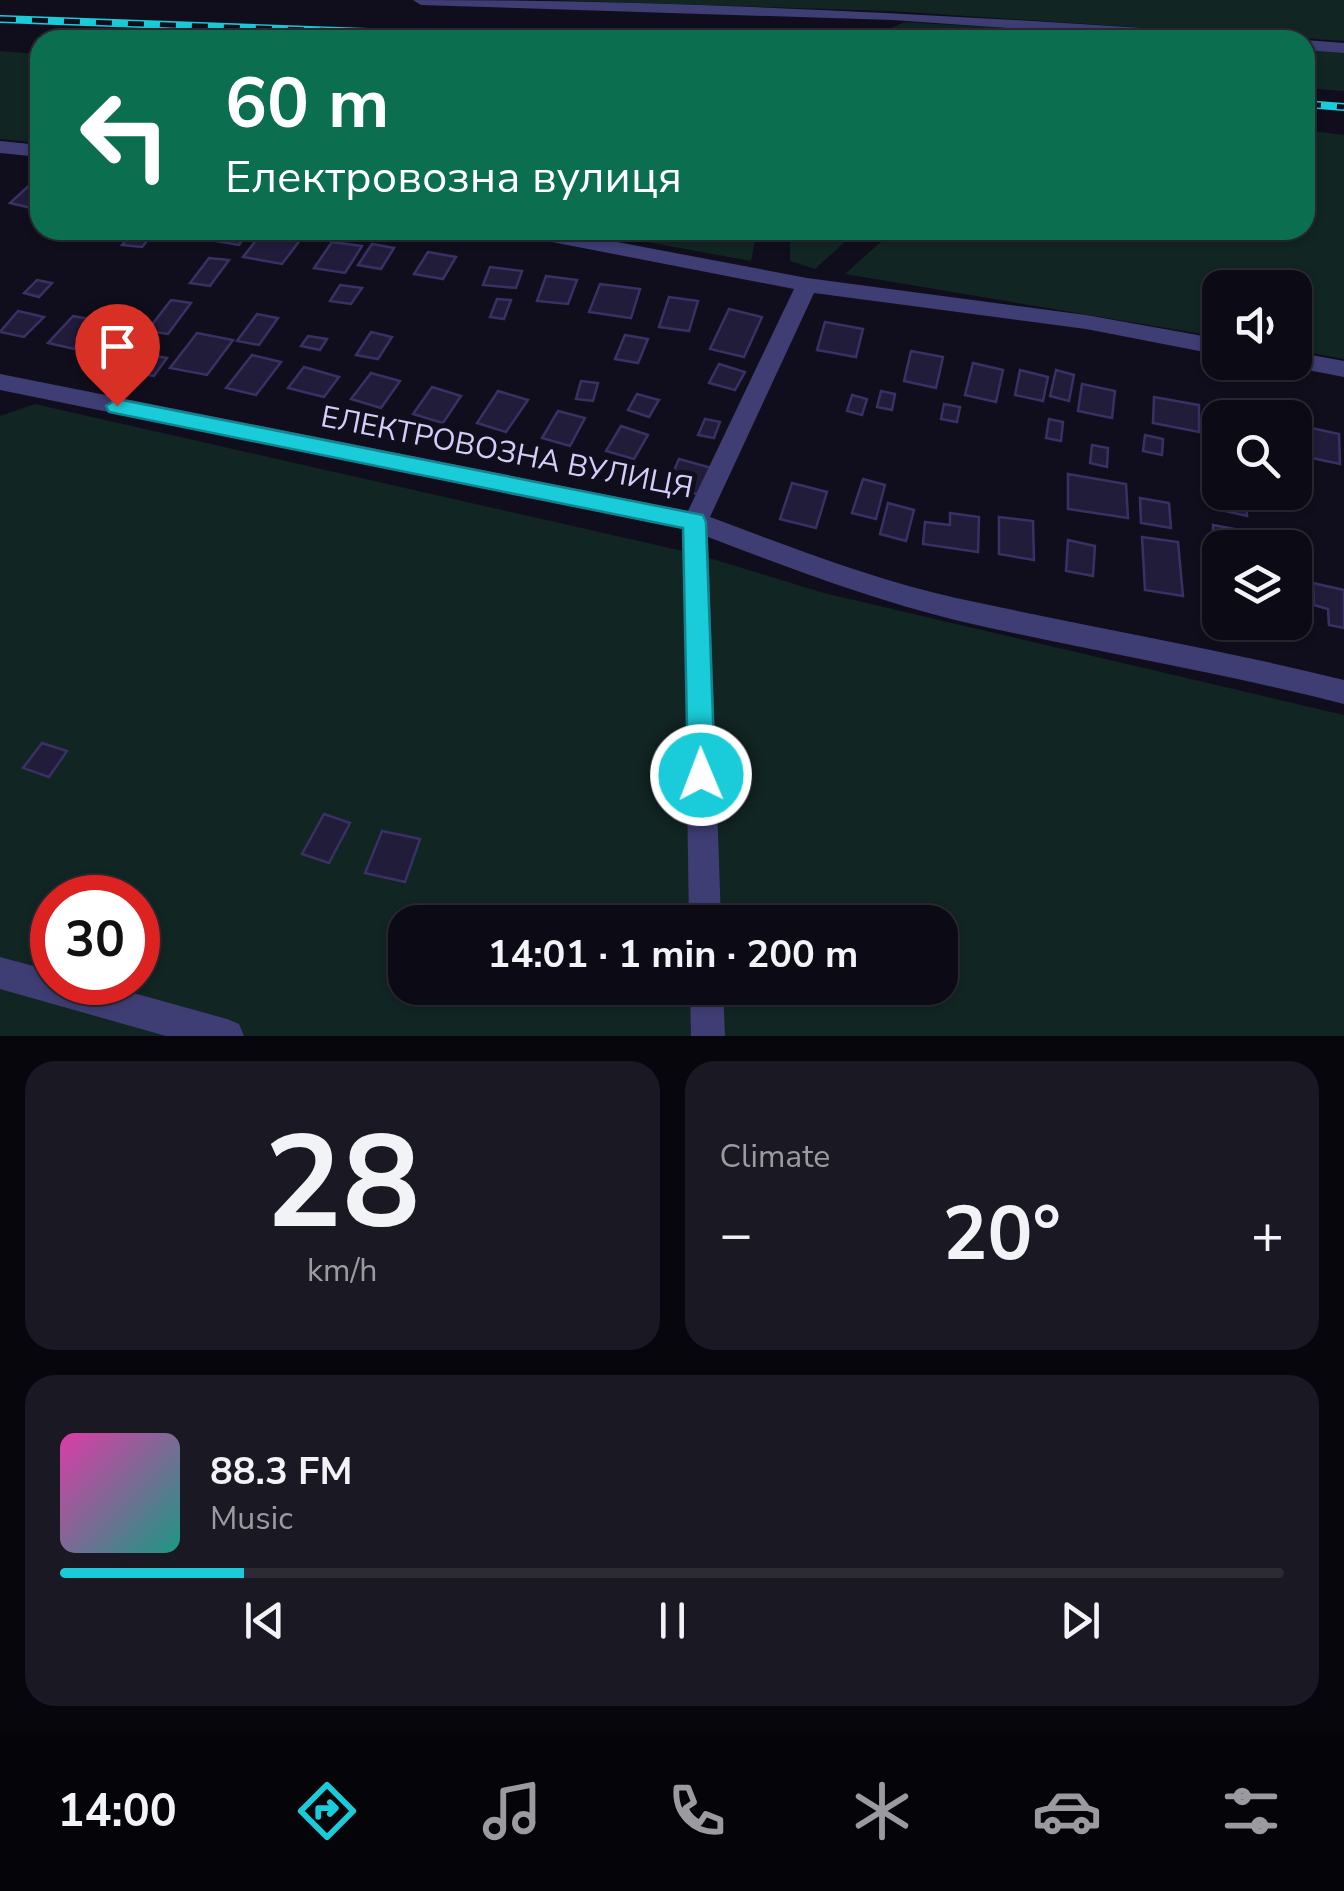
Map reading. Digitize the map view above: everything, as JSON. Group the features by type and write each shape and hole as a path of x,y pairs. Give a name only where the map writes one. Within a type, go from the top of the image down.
{"street":[{"path":"421,0 892,15 1106,30"},
{"path":"1315,45 1344,48"},
{"path":"0,148 30,150"},
{"path":"574,240 807,285 1086,322 1202,344"},
{"path":"705,905 695,522 807,285"},
{"path":"1312,363 1344,369"},
{"name":"ЕЛЕКТРОВОЗНА ВУЛИЦЯ","path":"0,382 695,522 820,569 954,608 1232,664 1344,692"},
{"path":"0,403 40,391"},
{"path":"0,973 227,1036"},
{"path":"707,1005 708,1036"}],"green space":[{"path":"546,0 1344,0 1344,41 1315,39 1315,30 1178,30 891,11"},
{"path":"904,22 1039,30 887,30"},
{"path":"1315,50 1344,53 1344,91 1315,89"},
{"path":"0,51 30,53 30,142 0,139"},
{"path":"1315,131 1344,135 1344,359 1312,353 1312,270 1202,270 1202,334 845,274 883,240 1315,240"},
{"path":"636,240 755,240 751,261"},
{"path":"790,240 847,240 815,269 790,261"},
{"path":"35,404 696,554 824,593 1344,715 1344,1036 0,1036 0,416"}],"building":[{"path":"30,185 30,208 10,203"},
{"path":"126,240 148,240 142,247 122,245"},
{"path":"210,240 243,240 239,245"},
{"path":"256,240 300,240 282,264 243,257"},
{"path":"332,242 362,246 345,273 314,268"},
{"path":"372,244 394,248 381,269 358,265"},
{"path":"428,252 456,257 443,279 414,274"},
{"path":"209,258 229,260 210,286 190,283"},
{"path":"490,267 522,271 516,288 483,285"},
{"path":"546,276 577,280 568,304 537,301"},
{"path":"37,280 52,283 39,297 24,293"},
{"path":"600,284 640,289 631,318 589,312"},
{"path":"340,285 362,288 351,304 330,301"},
{"path":"669,297 698,301 689,331 659,327"},
{"path":"497,299 511,300 504,319 490,317"},
{"path":"171,300 191,303 168,334 147,331"},
{"path":"729,309 762,317 744,357 710,349"},
{"path":"18,311 44,317 24,337 0,332"},
{"path":"257,314 278,318 259,345 237,341"},
{"path":"73,316 99,321 75,349 48,343"},
{"path":"825,322 863,329 856,357 817,350"},
{"path":"123,332 144,336 130,353 109,349"},
{"path":"371,332 392,337 378,359 356,355"},
{"path":"197,333 233,340 207,375 170,368"},
{"path":"625,335 648,339 638,363 615,359"},
{"path":"308,336 327,339 320,350 301,346"},
{"path":"911,351 943,357 936,388 904,381"},
{"path":"150,355 167,358 154,376 136,373"},
{"path":"252,355 281,362 256,395 226,388"},
{"path":"973,363 1003,370 996,402 965,395"},
{"path":"719,364 745,372 735,390 709,383"},
{"path":"304,367 339,377 324,397 288,388"},
{"path":"1020,370 1048,377 1043,401 1015,395"},
{"path":"1056,370 1074,375 1069,401 1050,396"},
{"path":"371,373 400,381 381,408 351,399"},
{"path":"581,381 598,383 593,401 576,399"},
{"path":"1082,384 1115,391 1112,418 1078,411"},
{"path":"432,387 461,396 443,423 413,414"},
{"path":"498,391 528,400 506,432 477,423"},
{"path":"881,391 895,394 892,410 877,407"},
{"path":"637,394 659,400 649,417 628,410"},
{"path":"852,395 867,399 862,415 847,411"},
{"path":"1154,397 1199,405 1199,432 1153,423"},
{"path":"944,404 960,407 957,422 941,419"},
{"path":"558,411 585,418 570,446 542,438"},
{"path":"705,419 720,422 714,438 698,435"},
{"path":"1049,419 1063,422 1061,441 1046,438"},
{"path":"621,426 648,435 634,459 606,451"},
{"path":"1312,428 1339,434 1340,464 1312,458"},
{"path":"1145,435 1163,439 1162,455 1143,451"},
{"path":"1092,445 1108,448 1107,467 1090,463"},
{"path":"679,459 712,468 700,495 667,486"},
{"path":"1068,474 1126,484 1128,518 1068,509"},
{"path":"863,479 885,485 876,519 852,513"},
{"path":"792,483 827,492 816,528 780,519"},
{"path":"1140,498 1169,503 1171,528 1141,523"},
{"path":"888,503 914,510 906,541 880,534"},
{"path":"1221,510 1247,510 1247,516"},
{"path":"950,513 979,517 978,552 923,544 925,522 950,525"},
{"path":"999,517 1033,521 1034,560 999,554"},
{"path":"1213,525 1240,530 1213,530"},
{"path":"1142,537 1178,542 1183,596 1145,590"},
{"path":"1068,540 1095,546 1093,576 1066,571"},
{"path":"1313,583 1344,590 1344,628 1329,625 1328,609 1314,605"},
{"path":"42,743 67,751 49,777 23,768"},
{"path":"324,814 350,823 329,863 302,854"},
{"path":"382,831 420,839 405,882 365,873"}],"railway":[{"path":"0,19 313,30"},
{"path":"1315,105 1344,107"}],"route":[{"path":"117,406 695,522 701,775"}]}
